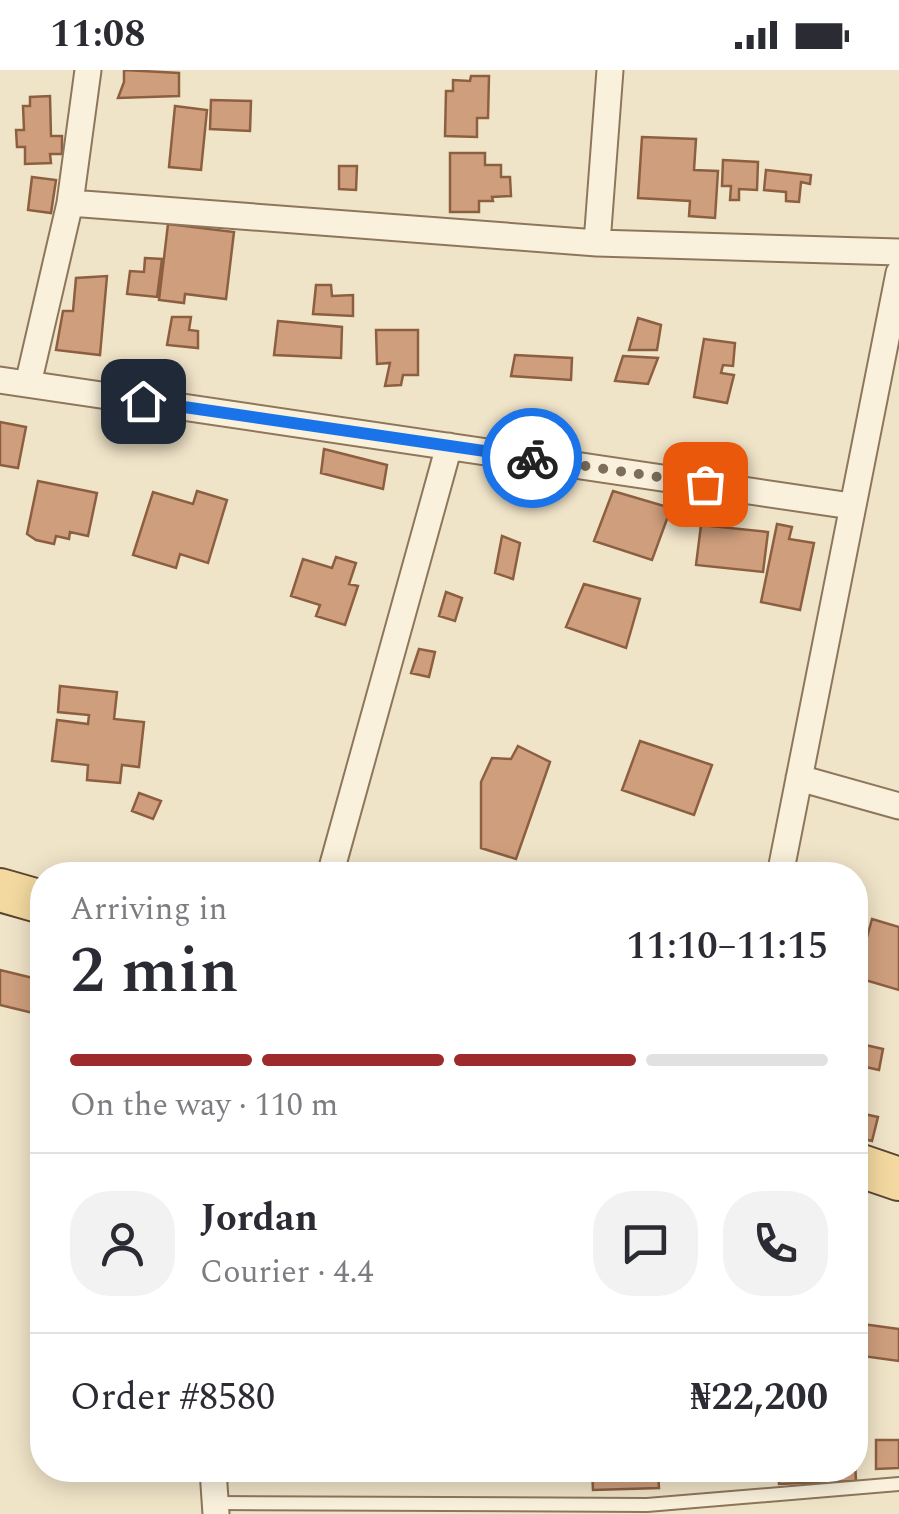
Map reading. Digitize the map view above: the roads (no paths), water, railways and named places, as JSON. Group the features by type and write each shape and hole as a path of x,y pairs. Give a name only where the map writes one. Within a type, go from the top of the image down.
{"main road":[{"path":"0,890 30,899"},
{"path":"868,1168 899,1179"}],"street":[{"path":"28,384 70,203 88,70"},
{"path":"597,243 610,70"},
{"path":"70,203 597,243 899,252"},
{"path":"783,862 899,273"},
{"path":"0,380 852,506"},
{"path":"334,862 450,446"},
{"path":"799,778 899,806"},
{"path":"214,1482 216,1509"}],"lane":[{"path":"216,1509 647,1506 899,1484"}]}
